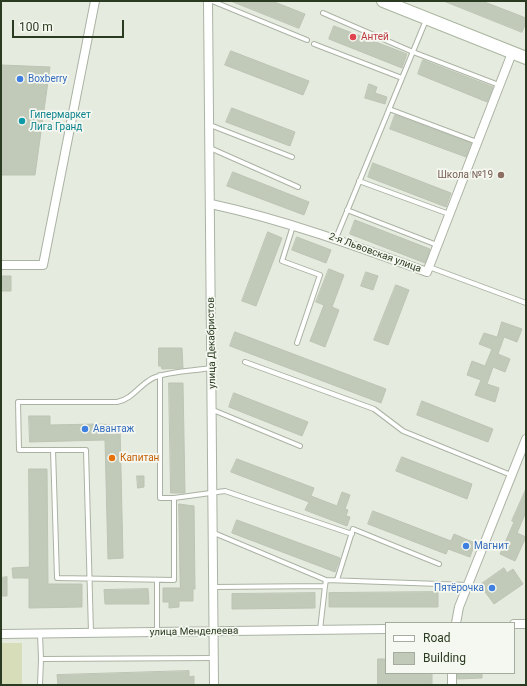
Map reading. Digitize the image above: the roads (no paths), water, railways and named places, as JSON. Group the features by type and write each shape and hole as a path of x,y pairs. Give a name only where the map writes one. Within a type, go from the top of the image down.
{"main road":[{"path":"383,1 526,58"}],"street":[{"path":"1,264 43,264 95,1"},
{"name":"улица Декабристов","path":"208,1 213,410 212,494 215,632 214,685"},
{"name":"2-я Львовская улица","path":"211,204 238,210 336,238 427,272 512,53"},
{"path":"456,622 459,607 526,439"},
{"path":"515,624 526,624"},
{"name":"улица Менделеева","path":"1,634 385,629"},
{"path":"452,674 452,685"}],"lane":[{"path":"212,1 306,40"},
{"path":"323,13 413,52 499,85"},
{"path":"336,238 427,19"},
{"path":"314,44 402,78"},
{"path":"389,109 477,142"},
{"path":"210,125 292,157"},
{"path":"210,148 298,187"},
{"path":"359,181 450,214"},
{"path":"347,210 438,245"},
{"path":"293,226 282,261 320,275 297,343"},
{"path":"429,268 526,303"},
{"path":"245,362 374,409 402,431 511,475"},
{"path":"91,633 86,450 19,450 18,402 117,402 125,400 151,379 160,376 212,368"},
{"path":"160,376 160,498 212,494 225,491 352,534"},
{"path":"213,410 300,446"},
{"path":"53,450 57,578 90,580 174,580 174,498"},
{"path":"337,580 353,529 439,564"},
{"path":"214,534 326,580 468,584"},
{"path":"157,632 158,580"},
{"path":"320,630 326,580"},
{"path":"214,587 325,586"},
{"path":"40,633 42,659 40,685"},
{"path":"42,659 214,658"}],"place":[{"name":"Антей","path":"353,37"},
{"name":"Boxberry","path":"20,79"},
{"name":"Гипермаркет Лига Гранд","path":"22,121"},
{"name":"Школа №19","path":"501,175"},
{"name":"Авантаж","path":"85,429"},
{"name":"Капитан","path":"112,458"},
{"name":"Магнит","path":"466,546"},
{"name":"Пятёрочка","path":"492,588"}]}
